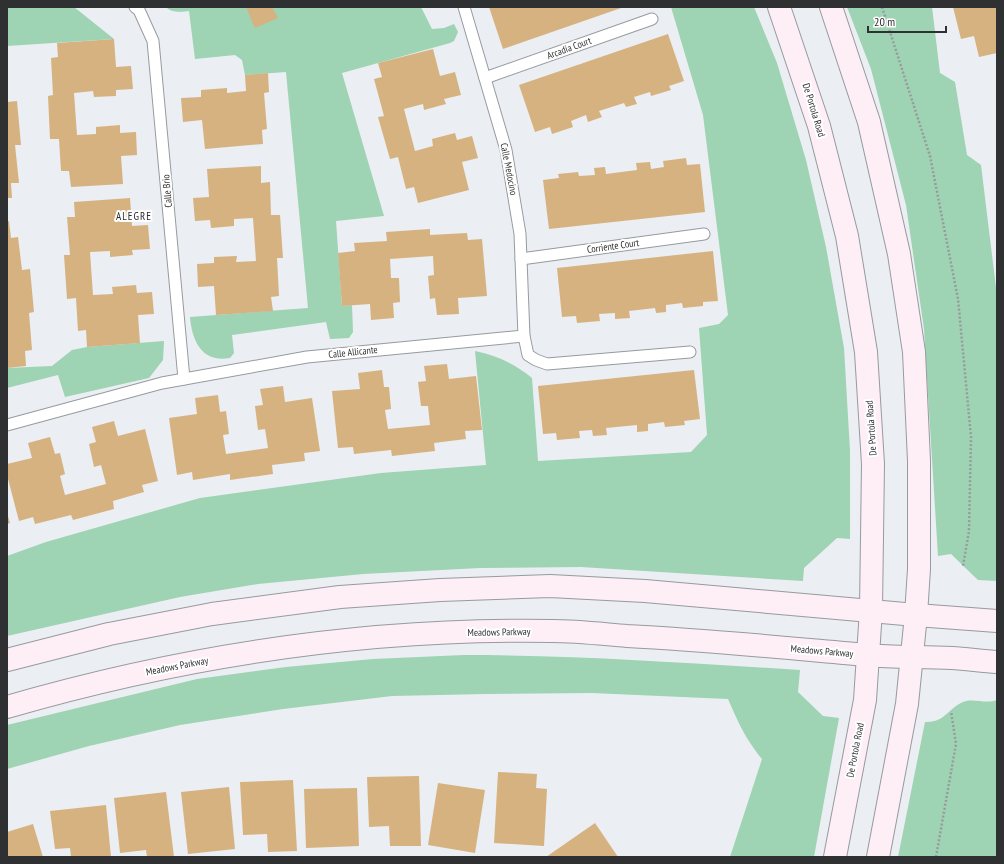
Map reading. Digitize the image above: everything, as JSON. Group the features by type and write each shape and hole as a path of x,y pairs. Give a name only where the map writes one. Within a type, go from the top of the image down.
{"main road":[{"name":"De Portola Road","path":"779,7 821,133 847,236 866,352 873,464 871,610 865,700 835,857"},
{"path":"830,7 869,122 899,254 914,352 919,461 919,569 916,615 907,704 878,857"},
{"path":"7,660 109,634 212,614 340,597 440,590 550,586 645,591 997,621"},
{"name":"Meadows Parkway","path":"7,707 79,686 191,662 307,645 428,634 552,631 688,639 868,656 912,658 950,657 997,662"}],"lane":[{"name":"Calle Brio","path":"136,7 139,10 153,41 184,379"},
{"name":"Calle Medocino","path":"464,7 506,150 520,234 524,336"},
{"name":"Arcadia Court","path":"486,78 652,18"},
{"name":"Corriente Court","path":"521,259 704,234"},
{"name":"Calle Allicante","path":"7,425 162,383 307,357 524,336"},
{"path":"524,336 528,355 547,364 690,352"}],"path":[{"path":"882,7 892,34 930,156 958,300 971,437 969,531 963,566"},
{"path":"936,857 956,744 951,711"}],"green space":[{"path":"7,7 74,7 114,39 7,46"},
{"path":"166,7 421,7 432,29 444,28 454,24 458,32 454,41 450,43 342,73 384,216 336,221 342,306 352,305 353,332 349,338 330,339 326,322 232,335 234,353 230,358 220,359 206,354 196,342 190,317 308,308 286,72 245,75 242,60 235,55 195,59 189,11 174,11"},
{"path":"671,7 754,7 777,63 806,160 826,247 844,348 850,451 850,539 837,538 804,568 803,581 581,567 480,568 363,574 258,584 180,597 7,636 7,556 46,542 200,498 381,473 486,465 475,351 491,355 505,361 519,368 532,378 538,461 691,452 707,435 699,328 719,324 728,315 703,115"},
{"path":"847,7 932,7 940,73 955,82 967,155 981,165 997,296 997,581 978,580 951,554 938,556 924,329 906,205 871,69"},
{"path":"164,341 163,360 149,378 65,397 58,375 7,388 7,368 52,366 72,350 87,347"},
{"path":"464,655 590,658 800,670 798,692 823,716 839,718 814,857 730,857 762,759 743,730 728,699 592,693 392,696 283,709 180,725 89,746 7,769 7,725 197,679 286,667 373,659"},
{"path":"997,700 997,857 898,857 925,722 938,720 960,703 966,701 989,702"}],"building":[{"path":"246,7 272,7 278,18 255,28"},
{"path":"489,7 624,7 503,49"},
{"path":"953,7 997,7 997,53 979,57 974,36 961,39"},
{"path":"668,34 684,81 669,86 671,90 651,96 650,92 634,97 637,104 626,107 624,103 599,111 602,117 588,122 586,115 571,121 573,127 552,134 550,127 535,132 519,85"},
{"path":"114,39 116,67 131,66 133,89 116,90 116,96 94,97 93,91 74,93 77,135 96,134 96,127 120,125 120,133 136,132 137,155 121,156 123,184 71,187 69,171 61,171 59,139 50,139 48,96 53,95 51,58 58,57 57,43"},
{"path":"433,49 440,76 455,72 461,95 444,99 446,104 424,110 423,104 404,109 415,151 433,146 432,139 455,133 457,140 472,136 478,158 462,162 469,190 418,203 414,187 406,189 398,157 390,159 378,117 384,116 374,79 382,77 378,63"},
{"path":"268,73 269,92 264,93 267,129 262,130 263,144 205,149 202,120 183,122 181,98 201,97 201,90 227,88 227,93 246,91 245,75"},
{"path":"17,101 21,145 15,145 19,183 11,183 12,198 7,198 7,102"},
{"path":"686,158 687,165 700,164 705,212 549,229 543,180 559,178 558,174 578,172 579,176 595,175 594,168 605,167 606,174 637,170 636,163 650,162 651,169 664,167 663,161"},
{"path":"261,166 261,183 270,182 271,215 280,215 283,258 277,258 279,296 271,297 273,311 216,315 214,286 198,287 197,264 214,263 214,257 237,256 236,262 256,261 253,218 234,219 234,226 211,228 210,220 195,221 193,198 209,197 207,169"},
{"path":"130,198 132,226 148,225 150,249 132,250 133,255 110,257 110,251 90,252 93,295 113,294 112,287 136,285 137,293 152,292 154,314 138,315 140,343 87,347 86,330 78,331 76,298 67,299 64,255 70,255 67,217 75,217 74,202"},
{"path":"9,221 11,238 18,237 22,270 30,269 34,312 29,313 32,350 25,351 26,366 7,368 7,222"},
{"path":"430,229 430,235 467,233 468,240 482,239 487,296 458,298 459,314 437,315 435,298 430,299 428,276 434,275 433,256 390,259 391,278 399,278 400,302 393,303 394,318 371,320 370,304 342,306 338,253 355,251 354,243 387,241 386,232"},
{"path":"713,251 718,301 703,302 703,306 683,308 682,303 666,305 666,312 656,313 655,308 629,311 630,318 615,319 615,313 599,314 600,321 577,323 576,316 562,317 557,268"},
{"path":"447,364 449,379 476,376 482,430 465,431 466,439 434,443 435,451 392,456 391,450 354,454 353,447 338,448 332,391 360,389 358,373 382,370 384,387 389,387 391,409 385,410 388,429 430,425 428,406 421,406 418,382 426,381 424,366"},
{"path":"694,370 700,419 684,421 685,425 665,427 664,422 648,424 648,431 637,432 637,425 606,428 607,435 593,436 592,430 579,431 580,438 557,440 556,433 543,434 538,386"},
{"path":"283,386 285,402 312,398 320,451 304,453 305,461 272,465 273,474 230,480 230,474 193,480 192,472 177,475 169,418 197,414 195,398 218,395 220,412 226,411 229,434 223,435 226,454 268,448 265,429 258,430 255,406 263,405 260,389"},
{"path":"114,421 118,436 145,429 158,481 142,485 144,492 113,501 114,509 73,520 71,515 35,524 33,517 19,521 7,475 7,464 32,458 28,443 50,437 55,454 60,453 65,474 60,476 65,495 106,484 101,465 94,467 89,444 96,442 92,427"},
{"path":"7,513 10,523 7,524"},
{"path":"498,772 537,774 536,788 547,789 544,846 494,843"},
{"path":"419,776 421,846 390,846 389,826 369,827 367,777"},
{"path":"293,780 297,851 268,852 267,834 243,835 240,782"},
{"path":"438,783 485,790 475,853 428,845"},
{"path":"229,787 235,849 188,854 181,792"},
{"path":"357,788 359,846 306,848 304,789"},
{"path":"166,792 174,857 147,857 146,850 120,853 114,798"},
{"path":"106,805 111,857 71,857 70,848 55,849 50,811"},
{"path":"595,823 618,857 546,857"},
{"path":"33,824 43,857 7,857 7,832"}],"district":[{"name":"ALEGRE","path":"134,216"}]}
